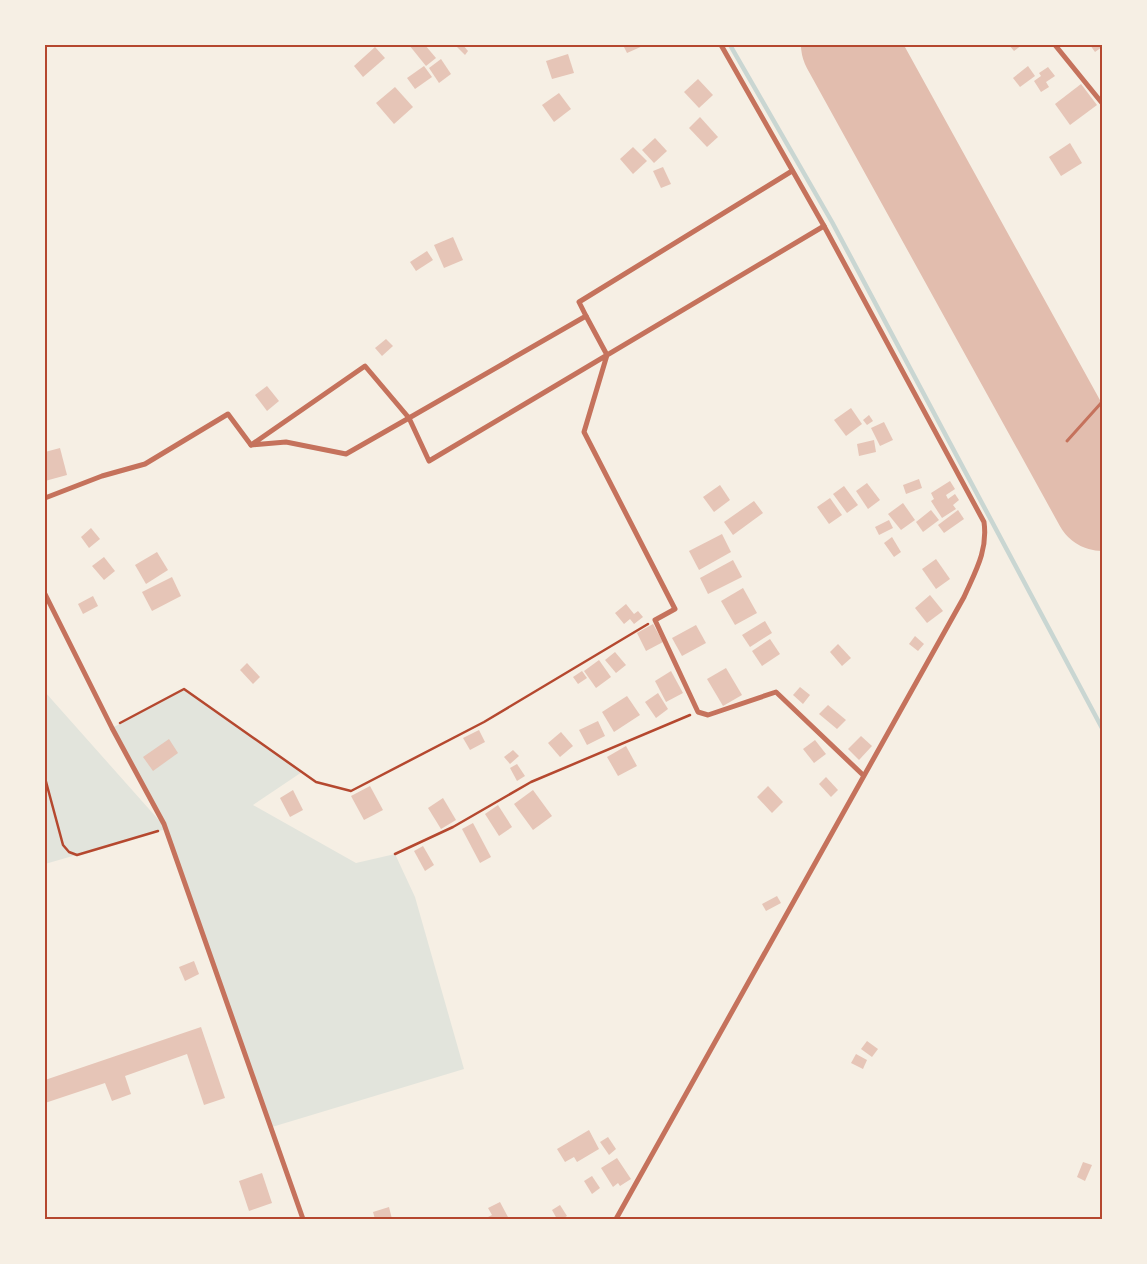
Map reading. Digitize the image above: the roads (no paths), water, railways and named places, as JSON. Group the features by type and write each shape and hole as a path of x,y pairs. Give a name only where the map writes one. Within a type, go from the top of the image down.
{"street":[{"path":"616,1219 964,597 982,557 987,539 984,522 824,226 721,45"},
{"path":"1055,45 1102,103"},
{"path":"792,170 579,302 607,355 584,432 675,609 655,620 698,712 708,715 776,692 863,775"},
{"path":"251,445 365,366 409,418 429,460 824,226"},
{"path":"251,445 286,442 346,454 586,316"},
{"path":"45,498 102,476 145,464 228,414 251,445"},
{"path":"45,594 112,728 166,828 304,1219"}],"lane":[{"path":"1067,440 1102,402"}],"waterway":[{"path":"730,45 832,222 1102,728"}]}
